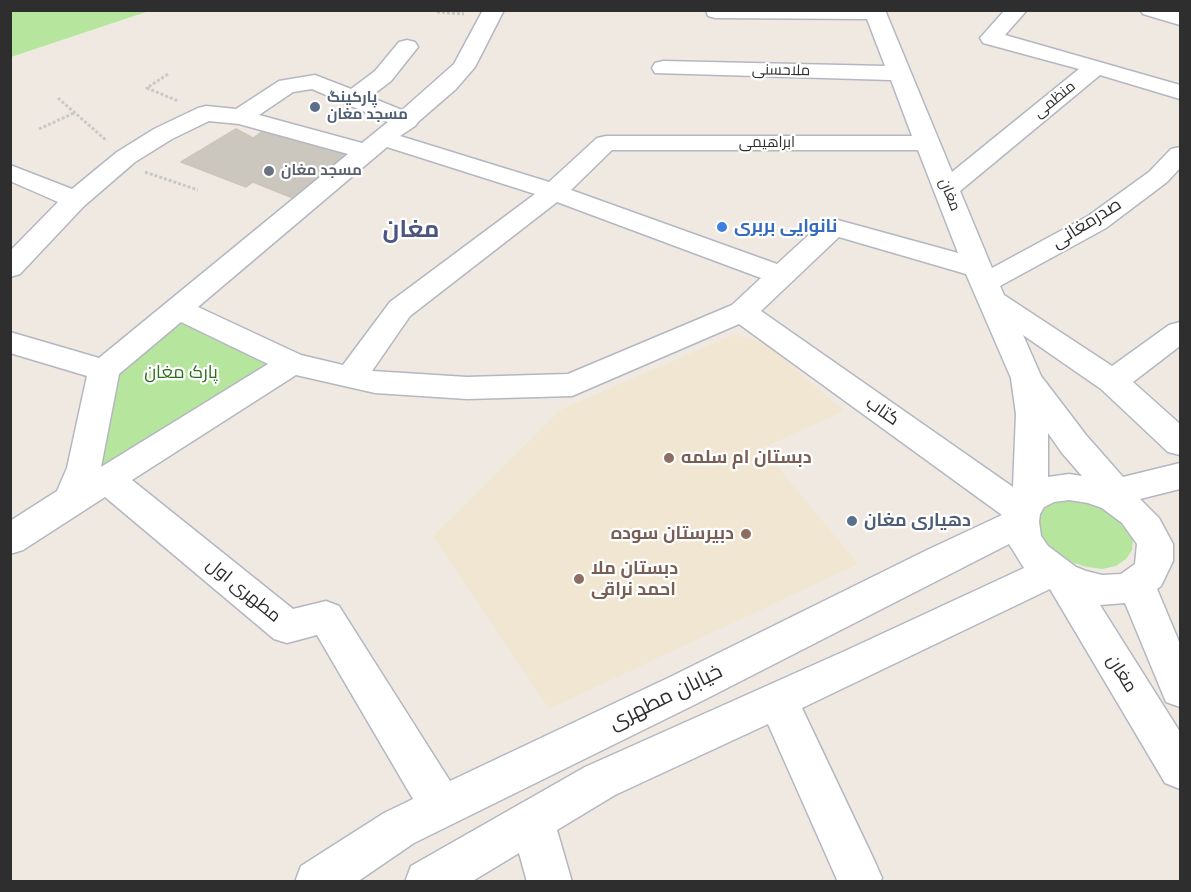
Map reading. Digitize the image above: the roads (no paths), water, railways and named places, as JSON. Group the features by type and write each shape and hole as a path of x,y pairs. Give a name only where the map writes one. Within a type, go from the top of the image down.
{"street":[{"path":"71,500 84,468 104,370 407,121 448,84 464,67 478,35 494,10"},
{"path":"1017,10 991,38 1180,92"},
{"path":"1150,10 1180,19"},
{"path":"715,12 874,12"},
{"name":"مغان","path":"874,12 985,284 1027,378 1074,444 1125,502"},
{"path":"401,78 407,47"},
{"name":"منظمی","path":"946,189 1096,67"},
{"name":"ملاحسنی","path":"663,68 899,73"},
{"path":"353,98 401,78 448,84"},
{"path":"240,117 287,86 315,81 407,121"},
{"path":"10,268 75,200 122,160 163,134 206,113 240,117 376,145 554,192 782,276"},
{"name":"ابراهیمی","path":"554,192 606,143 927,143"},
{"name":"صدرمغانی","path":"985,284 1097,222 1158,177 1180,154"},
{"path":"10,172 75,200"},
{"path":"350,378 400,309 554,192"},
{"path":"178,309 292,363 350,378 375,382 467,388 572,385 742,312 834,227 985,284 1112,381 1180,443"},
{"name":"کتاب","path":"742,312 1022,517"},
{"path":"1112,381 1180,332"},
{"path":"10,342 104,370"},
{"path":"10,540 292,363"},
{"name":"مغان","path":"1022,517 1031,484 1032,414 1027,378"},
{"path":"1125,502 1180,476"},
{"name":"مطهری اول","path":"107,479 287,627 326,617 442,807"},
{"path":"1069,487 1092,490 1125,502 1147,528 1155,544 1155,561 1148,574 1136,584 1102,590 1082,586 1057,575 1035,556 1024,539 1022,517 1032,498 1048,490 1069,487"},
{"name":"خیابان مطهری","path":"317,882 399,828 684,690 1022,517"},
{"path":"427,882 600,781 1057,575"},
{"name":"مغان","path":"1057,575 1180,769"},
{"path":"1136,584 1180,689"},
{"path":"778,700 859,878"},
{"path":"532,821 550,882"}],"place":[{"name":"پارکینگ مسجد مغان","path":"315,107"},
{"name":"مسجد مغان","path":"269,171"},
{"name":"نانوایی بربری","path":"722,227"},
{"name":"دبستان ام سلمه","path":"669,458"},
{"name":"دهیاری مغان","path":"852,521"},
{"name":"دبیرستان سوده","path":"746,534"},
{"name":"دبستان ملا احمد نراقی","path":"579,579"}],"district":[{"name":"مغان","path":"411,231"}],"park label":[{"name":"پارک مغان","path":"181,373"}]}
